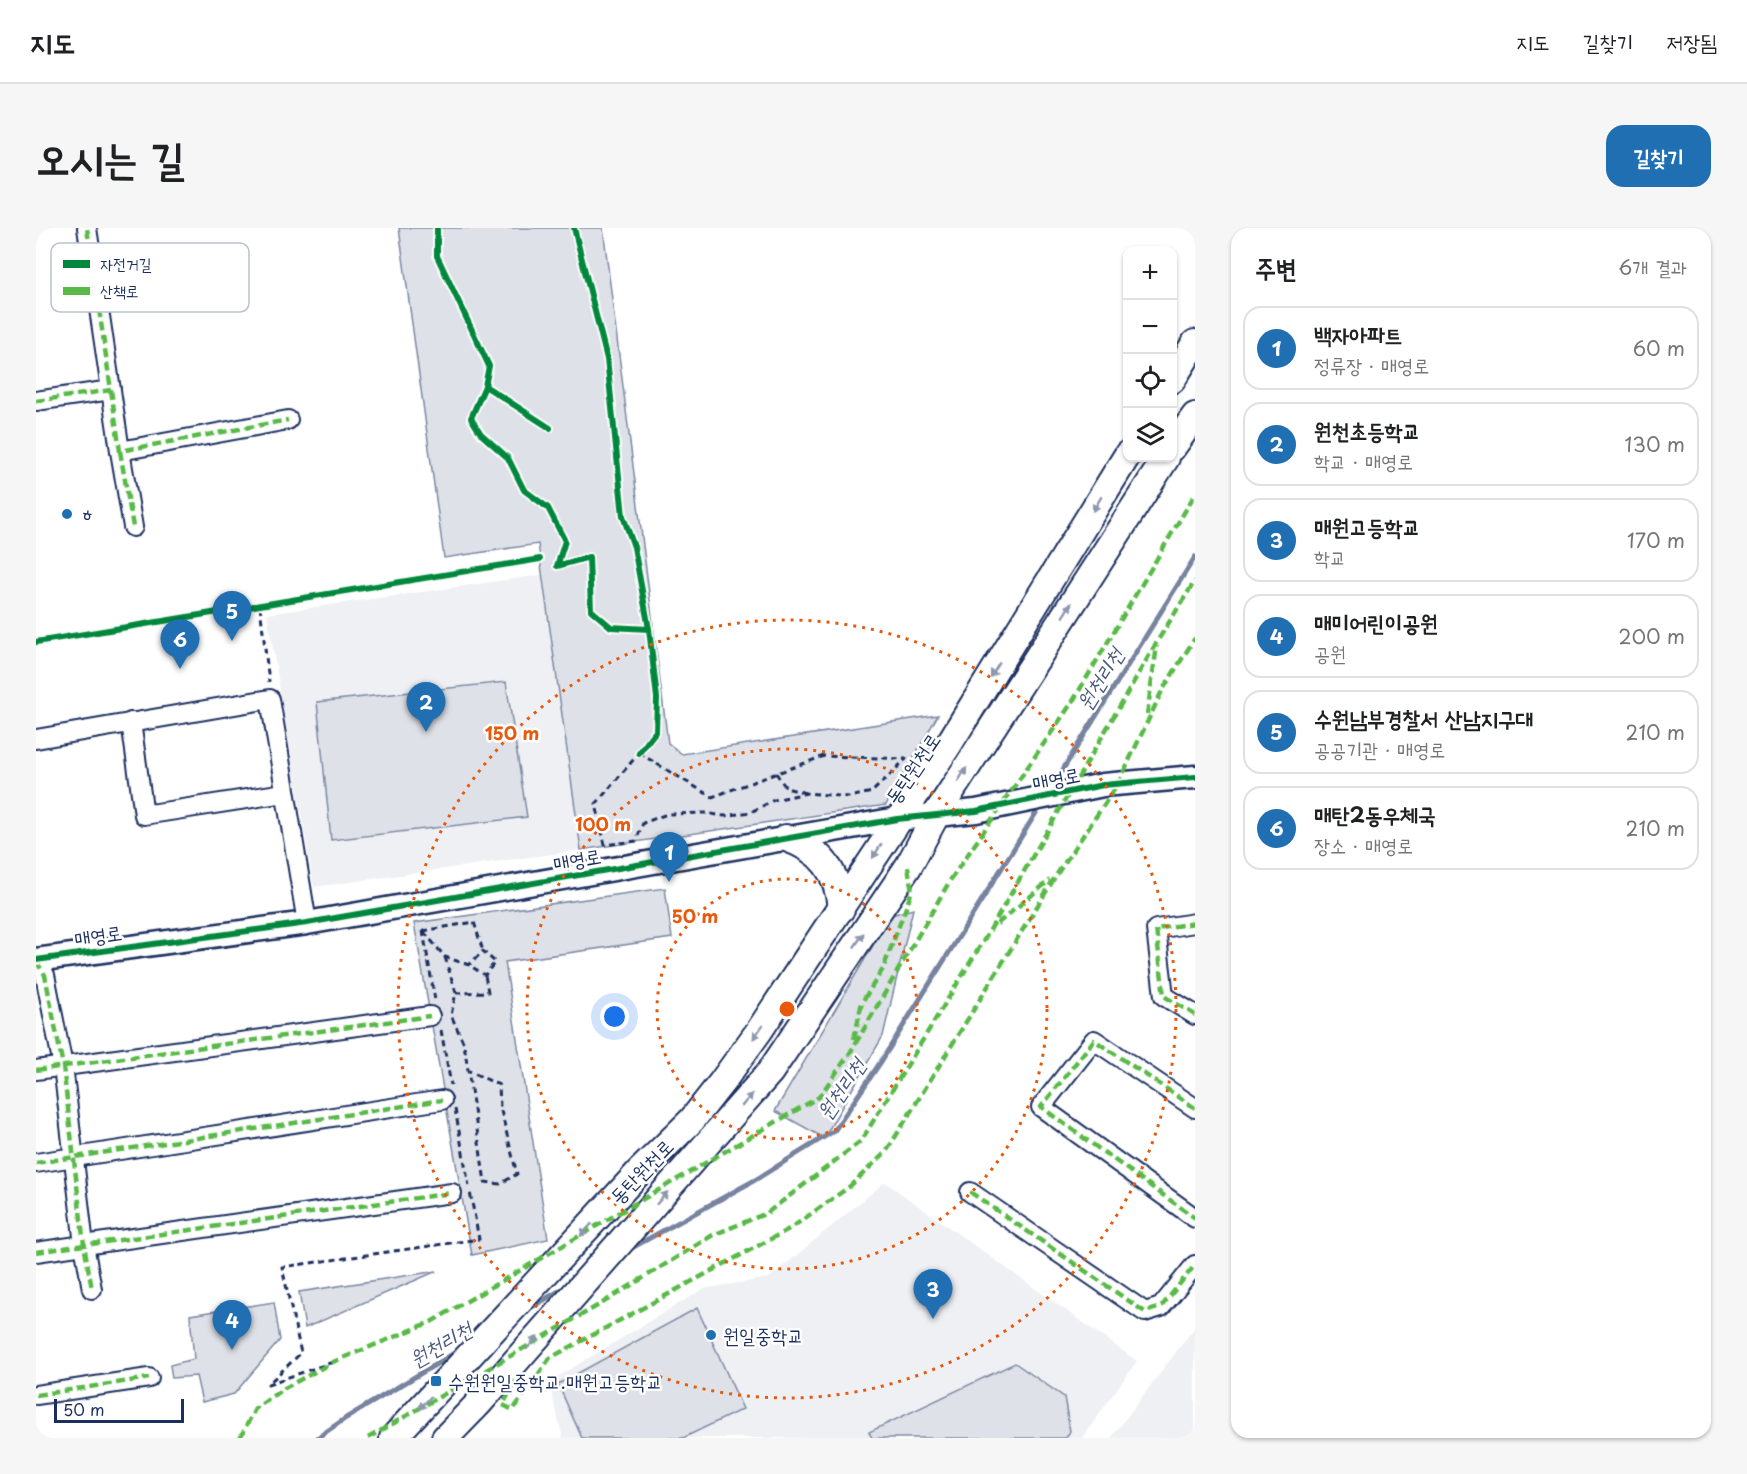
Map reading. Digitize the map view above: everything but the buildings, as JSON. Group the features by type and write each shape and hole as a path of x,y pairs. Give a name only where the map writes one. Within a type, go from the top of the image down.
{"main road":[{"path":"1177,373 1195,344"},
{"path":"1177,442 1195,416"},
{"name":"동탄원천로","path":"396,1435 640,1171 692,1120 722,1082 841,909 897,819 949,744 1123,462"},
{"name":"동탄원천로","path":"445,1438 480,1403 770,1072 908,867 936,815 1163,462"},
{"path":"786,838 803,844 824,859 836,880 841,909"}],"street":[{"path":"87,228 89,243"},
{"path":"99,312 134,527"},
{"path":"36,401 111,390"},
{"path":"120,451 288,420"},
{"path":"36,739 270,699 307,923"},
{"path":"131,722 144,815 284,793"},
{"name":"매영로","path":"36,960 307,923 897,819 976,811 1103,785 1195,777"},
{"path":"1195,923 1156,929 1164,996 1195,1015"},
{"path":"36,960 45,975 63,1066 84,1245 92,1289"},
{"path":"36,1070 430,1016"},
{"path":"1195,1108 1094,1040 1041,1107 1195,1218"},
{"path":"36,1163 442,1100"},
{"path":"970,1192 1145,1312 1161,1306 1195,1265"},
{"path":"36,1252 452,1193"},
{"path":"36,1395 149,1378"}],"path":[{"path":"437,228 437,256 489,366 485,386 471,418 481,435 508,458 524,490 548,508 565,541 557,566 589,557 591,610 611,627 649,629"},
{"path":"574,228 607,359 623,516 634,547 649,629 657,698 656,731 596,804 605,845 636,841 643,824 667,814 705,813 723,816 751,812 774,800 807,793"},
{"path":"485,386 550,428"},
{"path":"36,642 540,559"},
{"path":"260,606 270,699"},
{"path":"639,753 712,798 776,773 824,756 906,759 872,792 849,797 807,793 786,788 776,773"},
{"path":"456,993 488,992 485,975 495,962 483,951 474,922 423,931 445,957 456,993 451,1015 464,1044 485,1182 500,1184 517,1174 500,1107 499,1085 469,1071"},
{"path":"469,965 483,951"},
{"path":"445,957 469,965 485,975"}],"shaded area":[{"path":"399,228 603,228 668,743 682,754 938,715 886,805 581,850 538,544 444,558"},
{"path":"542,575 581,850 314,887 267,614"},
{"path":"506,682 527,817 331,840 317,702"},
{"path":"665,888 672,938 505,962 548,1239 472,1255 414,923"},
{"path":"913,909 883,1036 824,1138 775,1111 891,915"},
{"path":"885,1182 1137,1361 1082,1438 563,1438 549,1382 703,1289 769,1278"},
{"path":"437,1271 305,1328 299,1292"},
{"path":"274,1302 280,1340 234,1394 202,1402 196,1376 172,1378 170,1365 194,1359 190,1315"},
{"path":"697,1308 743,1409 683,1438 582,1438 558,1384"},
{"path":"1195,1327 1195,1438 1111,1438"},
{"path":"1015,1363 1064,1397 1070,1431 1066,1438 872,1438 869,1432"}],"waterway":[{"name":"원천리천","path":"1052,787 1195,557"},
{"name":"원천리천","path":"628,1250 755,1180 834,1131 882,1060 1041,805"},
{"name":"원천리천","path":"525,1311 566,1287"},
{"name":"원천리천","path":"317,1438 458,1351"}],"marked path":[{"path":"87,228 89,243"},
{"path":"36,401 111,390 99,312"},
{"path":"111,390 120,451 288,420"},
{"path":"120,451 133,527"},
{"path":"240,1438 255,1409 281,1390 333,1362 431,1322 819,1097 850,1053 951,879 1073,701 1195,494"},
{"path":"368,1438 604,1302 713,1235 767,1213 861,1141 990,930 1158,640 1195,581"},
{"path":"502,1377 515,1381 503,1405 513,1410 550,1358 791,1228 849,1187 886,1152 1057,874 1118,784 1162,691 1195,638"},
{"path":"1147,714 1157,646"},
{"path":"854,1039 862,1002 883,969 912,891 908,867"},
{"path":"997,924 1050,880"},
{"path":"1195,923 1156,929 1164,996 1195,1015"},
{"path":"36,961 45,975 63,1066 84,1245 452,1193"},
{"path":"36,1070 430,1016"},
{"path":"1195,1108 1094,1040 1041,1107 1195,1218"},
{"path":"36,1163 442,1100"},
{"path":"970,1192 1145,1312 1161,1307 1195,1265"},
{"path":"36,1252 84,1245 92,1289"},
{"path":"36,1395 149,1378"}],"cycle path":[{"path":"437,228 437,256 489,366 485,386"},
{"path":"574,228 607,359 623,516 634,547 649,629"},
{"path":"550,428 485,386 471,418 481,434 508,458 524,490 548,508 565,541 557,566 589,557 591,610 611,627 649,629 657,698 656,731 639,753"},
{"path":"36,642 540,559"},
{"path":"36,960 307,923 897,819 976,811 1103,785 1195,777"}],"place":[{"name":"ㅎ","path":"67,514"},
{"name":"수원남부경찰서 산남지구대","path":"232,641"},
{"name":"매탄2동우체국","path":"180,669"},
{"name":"원천초등학교","path":"426,732"},
{"name":"백자아파트","path":"669,882"},
{"name":"매원고등학교","path":"933,1319"},
{"name":"원일중학교","path":"711,1335"},
{"name":"매미어린이공원","path":"232,1350"},
{"name":"수원원일중학교.매원고등학교","path":"436,1381"}]}
